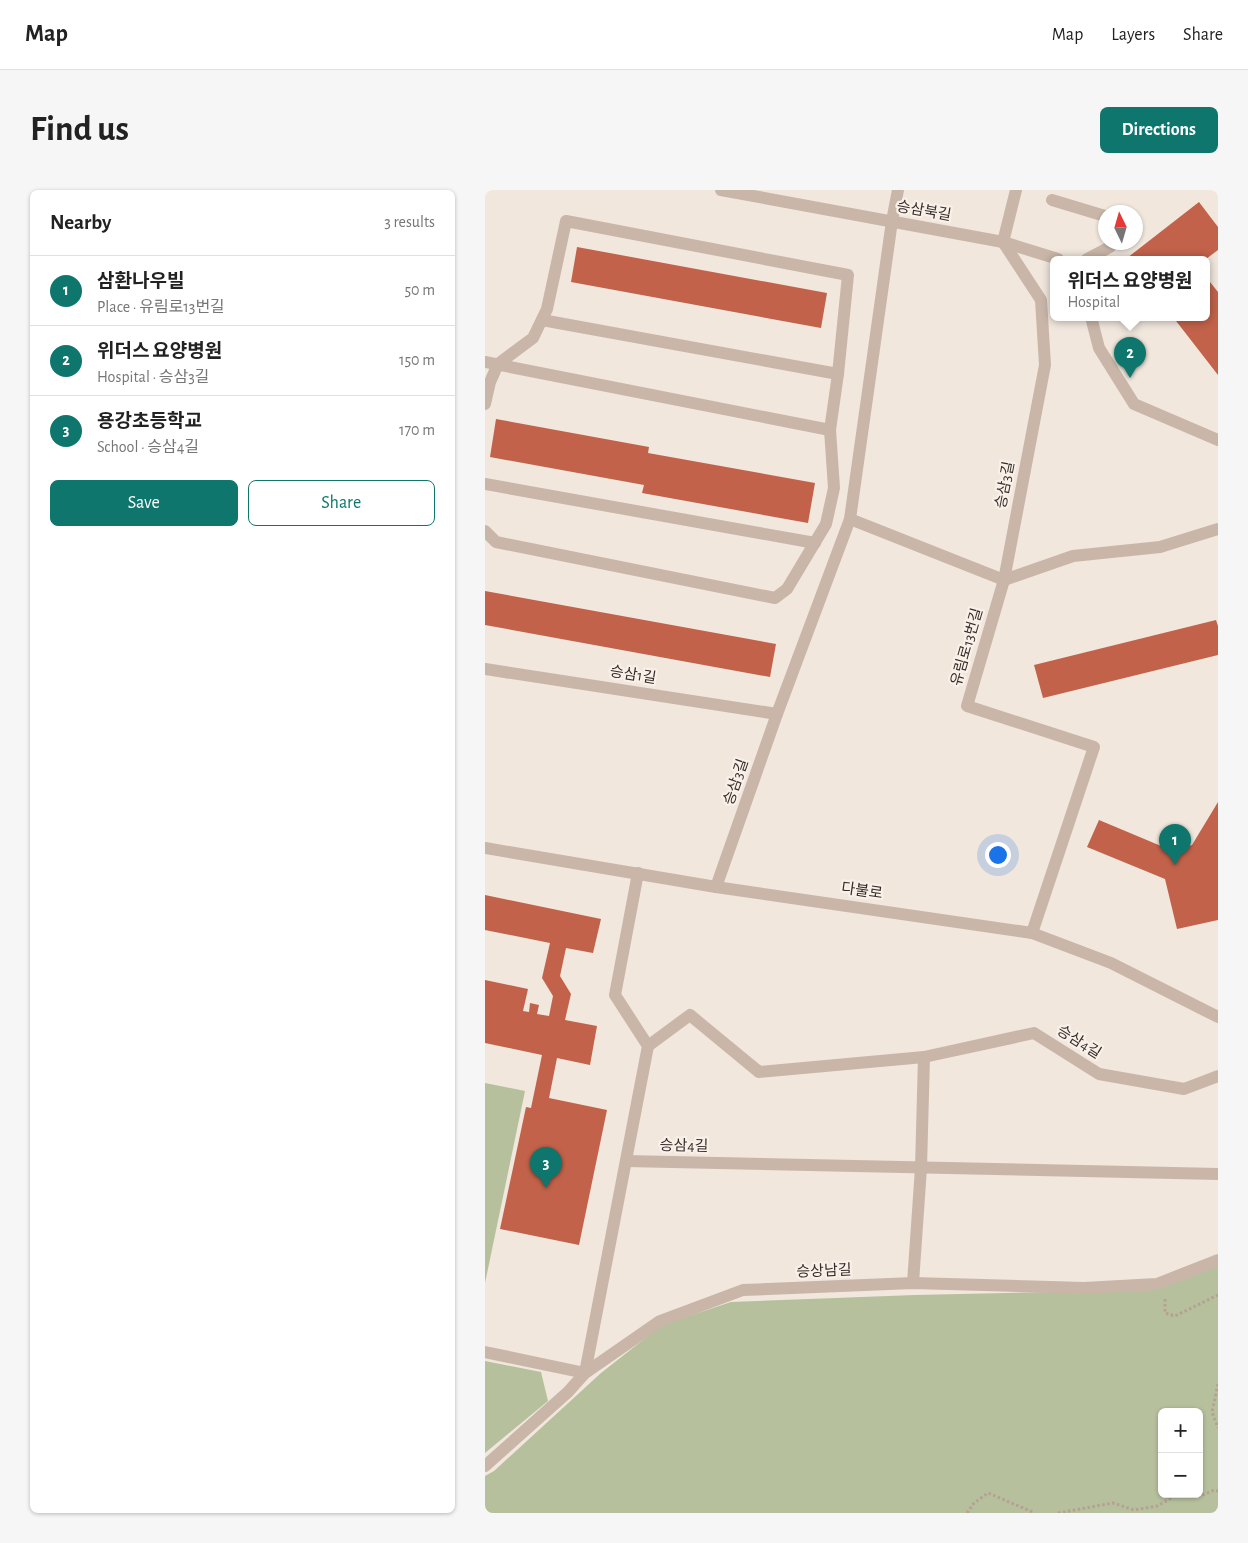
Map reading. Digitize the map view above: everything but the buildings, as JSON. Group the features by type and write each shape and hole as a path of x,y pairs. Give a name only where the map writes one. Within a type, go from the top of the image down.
{"street":[{"name":"승삼북길","path":"721,190 1003,242 1050,257"},
{"path":"892,221 898,190"},
{"path":"1003,242 1016,190"},
{"path":"1052,200 1098,214"},
{"path":"485,531 496,542 775,598 787,589 826,524 834,488 830,430 848,275 566,221 547,309 533,338 491,363"},
{"name":"승삼3길","path":"716,887 777,714 850,519 892,221"},
{"name":"승삼3길","path":"1003,242 1041,300 1045,364 1003,580"},
{"path":"1093,256 1104,250"},
{"path":"542,320 838,374"},
{"path":"1092,321 1099,348 1134,404 1218,440"},
{"path":"485,404 490,382 491,363"},
{"path":"491,363 830,430"},
{"path":"485,484 815,543"},
{"path":"850,519 1003,580 1073,556 1160,547 1218,530"},
{"name":"유림로13번길","path":"1003,580 967,706 1094,747 1032,933"},
{"name":"승삼1길","path":"485,668 777,714"},
{"name":"다불로","path":"485,848 716,887 1032,933 1111,963 1218,1017"},
{"path":"485,1352 585,1373 648,1046 615,995 638,873"},
{"name":"승삼4길","path":"648,1046 690,1015 759,1072 924,1057 1034,1033 1099,1074 1185,1089 1218,1076"},
{"path":"913,1283 921,1168 924,1057"},
{"name":"승삼4길","path":"626,1161 1218,1174"},
{"name":"승상남길","path":"485,1466 568,1392 585,1373 660,1321 743,1290 913,1283 1085,1288 1157,1284 1218,1260"}],"path":[{"path":"1165,1294 1165,1313 1175,1316 1218,1295"},
{"path":"1218,1384 1211,1412 1218,1428"},
{"path":"1059,1513 1113,1504 1133,1510 1157,1506 1179,1494 1200,1496 1215,1490 1218,1491"},
{"path":"967,1513 974,1503 988,1493 1035,1513"}],"green space":[{"path":"485,1083 525,1091 485,1283"},
{"path":"1218,1260 1218,1513 485,1513 485,1476 494,1471 601,1373 662,1325 731,1302 915,1295 1151,1290"},
{"path":"485,1361 541,1372 548,1401 485,1453"}],"place":[{"name":"위더스 요양병원","path":"1130,378"},
{"name":"삼환나우빌","path":"1175,865"},
{"name":"용강초등학교","path":"546,1188"}]}
